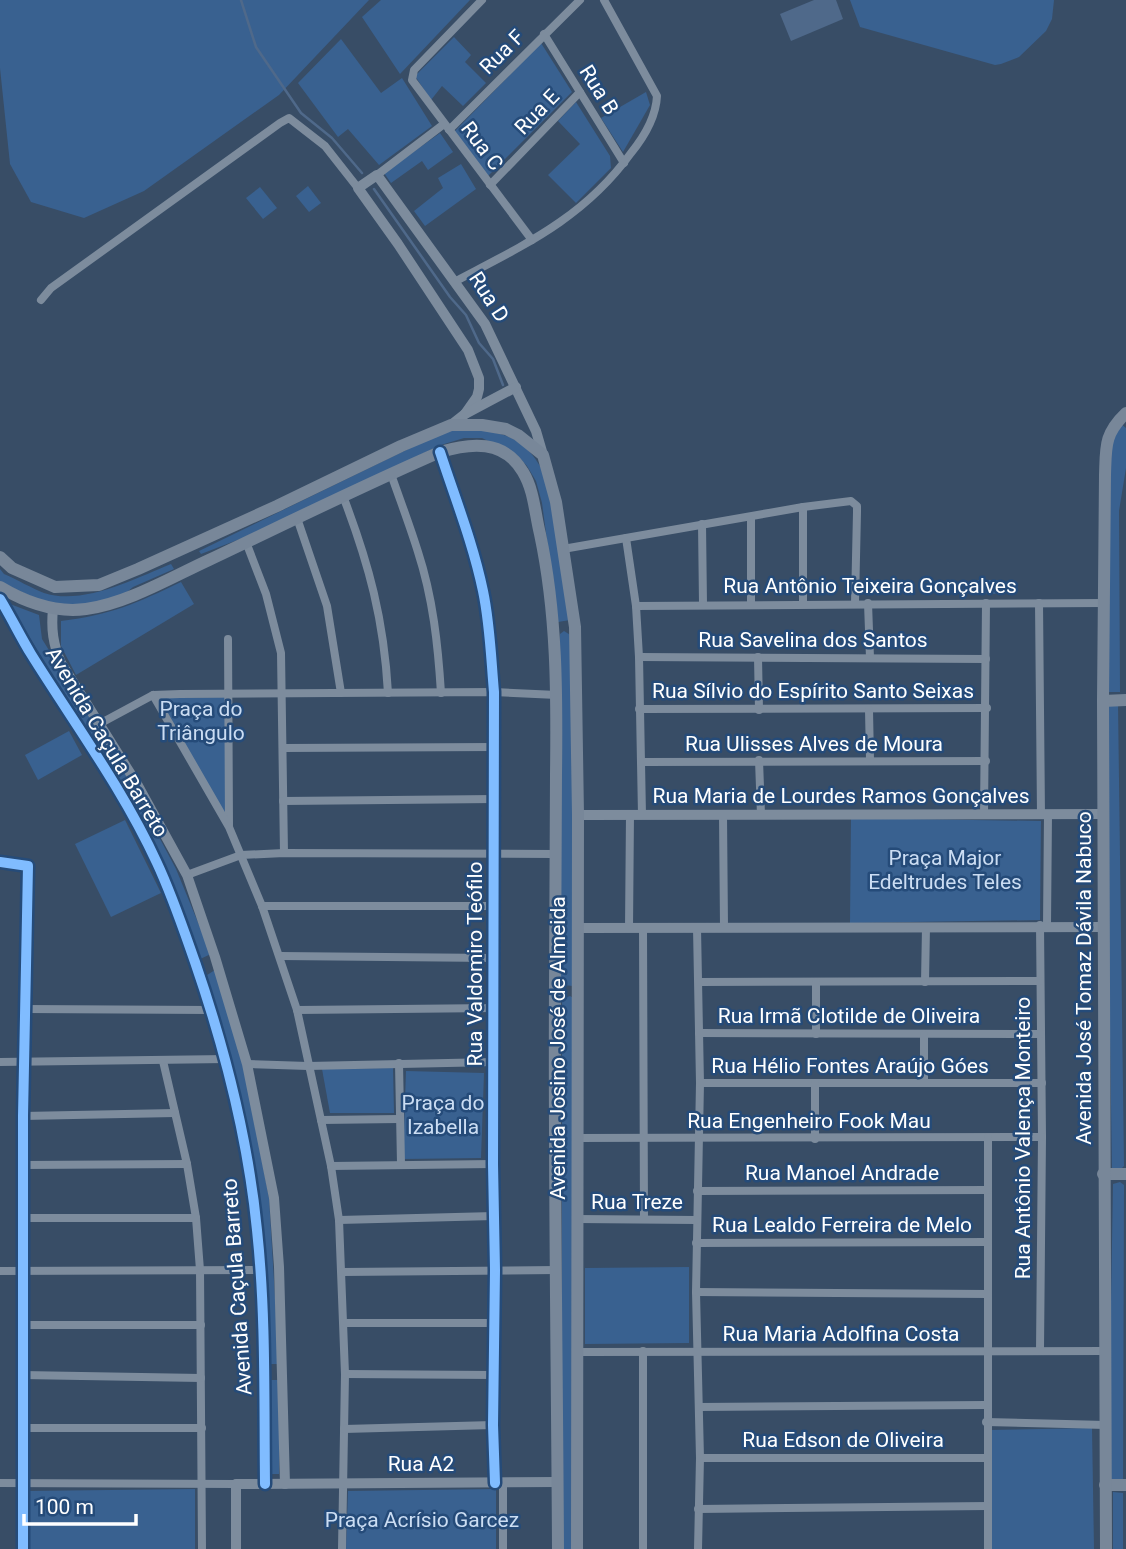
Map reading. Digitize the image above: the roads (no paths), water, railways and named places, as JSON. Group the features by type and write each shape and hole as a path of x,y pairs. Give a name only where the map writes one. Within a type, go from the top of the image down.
{"main road":[{"name":"Avenida José Tomaz Dávila Nabuco","path":"1106,1549 1103,701 1106,441 1112,428 1126,413"},
{"path":"0,557 12,568 55,587 99,584 451,425 482,425 506,429 543,455"},
{"name":"Avenida Josino José de Almeida","path":"246,542 391,474 459,446 479,444 496,448 510,456 522,470 530,486 545,557 554,630 557,695 555,990 558,1549"},
{"name":"Avenida Josino José de Almeida","path":"543,455 556,502 575,627 578,815 577,1549"},
{"path":"239,523 233,531 197,548 194,556 200,559 234,544 246,542"},
{"path":"0,587 15,596 53,609 89,609 136,593 246,542"},
{"path":"121,576 133,575 172,558 178,563 177,571 136,593"},
{"path":"554,630 575,627"},
{"path":"1103,701 1126,699"},
{"path":"555,990 577,990"},
{"path":"1104,1174 1126,1174"},
{"path":"1105,1485 1126,1485"}],"street":[{"name":"Rua C","path":"482,0 412,75 415,87 532,240"},
{"name":"Rua F","path":"377,175 447,127 580,0"},
{"path":"456,281 559,224 586,203 639,143 652,118 657,96 604,0"},
{"name":"Rua B","path":"544,34 624,163"},
{"name":"Rua E","path":"490,185 580,92"},
{"path":"41,300 51,288 289,118 325,146 358,188 468,350 479,378 479,389 477,397 465,414"},
{"path":"358,188 377,175"},
{"name":"Rua D","path":"377,175 485,324 536,431 543,455"},
{"path":"451,425 465,414 516,387"},
{"name":"Rua Valdomiro Teófilo","path":"440,452 470,540 483,589 494,692 493,1425 503,1549"},
{"path":"391,474 429,593 438,645 441,693"},
{"path":"343,496 365,553 377,600 386,654 388,693"},
{"path":"563,548 851,501 857,506 855,603"},
{"path":"803,507 803,604"},
{"path":"751,517 751,604"},
{"path":"297,518 327,606 341,694"},
{"path":"702,524 703,604"},
{"path":"626,538 636,606 641,762 629,928"},
{"path":"246,542 274,619 281,653 284,853"},
{"name":"Avenida Caçula Barreto","path":"0,599 151,851 196,964 226,1059 249,1170 260,1270 265,1484"},
{"path":"868,603 870,658"},
{"path":"985,815 986,603"},
{"name":"Rua Antônio Valença Monteiro","path":"1038,603 1044,814 1044,925 1040,981 1040,1350"},
{"name":"Rua Antônio Teixeira Gonçalves","path":"636,606 1104,603"},
{"name":"Avenida Caçula Barreto","path":"53,609 51,628 54,646 67,672 94,704 101,723 187,875 247,1064 274,1198 279,1267 285,1484"},
{"path":"229,639 229,827"},
{"name":"Rua Savelina dos Santos","path":"639,657 986,659"},
{"path":"758,657 759,710"},
{"path":"101,723 153,695 494,692 557,695"},
{"path":"153,695 229,827 262,906 297,1010 331,1166 339,1220 345,1374 342,1549"},
{"name":"Rua Sílvio do Espírito Santo Seixas","path":"639,709 987,708"},
{"path":"869,710 870,760"},
{"path":"283,747 494,747"},
{"path":"759,760 761,816"},
{"name":"Rua Ulisses Alves de Moura","path":"641,762 986,761"},
{"path":"283,801 495,799"},
{"name":"Rua Maria de Lourdes Ramos Gonçalves","path":"578,815 1104,814"},
{"path":"723,815 724,927"},
{"path":"187,875 241,855 555,853"},
{"path":"0,862 28,866 23,1116 23,1549"},
{"path":"262,906 493,906"},
{"path":"578,928 1044,925 1104,927"},
{"path":"925,982 926,927"},
{"path":"643,928 644,1218"},
{"path":"697,928 700,1083 696,1220 696,1351 700,1458 698,1549"},
{"path":"280,956 493,958"},
{"path":"196,964 215,957"},
{"path":"699,982 1040,981"},
{"path":"816,982 816,1034"},
{"path":"297,1010 495,1008"},
{"path":"25,1009 211,1010"},
{"name":"Rua Irmã Clotilde de Oliveira","path":"699,1033 1041,1034"},
{"path":"924,1035 924,1083"},
{"path":"0,1062 226,1059"},
{"path":"163,1061 187,1164 196,1218 201,1325 202,1549"},
{"path":"247,1064 308,1066 494,1062"},
{"path":"400,1063 401,1164"},
{"name":"Rua Hélio Fontes Araújo Góes","path":"700,1083 1042,1083"},
{"path":"815,1083 816,1139"},
{"path":"23,1116 175,1113"},
{"path":"321,1120 399,1119"},
{"name":"Rua Engenheiro Fook Mau","path":"576,1138 1042,1137"},
{"path":"988,1138 988,1549"},
{"path":"24,1165 187,1164"},
{"path":"331,1166 493,1164"},
{"name":"Rua Manoel Andrade","path":"697,1191 988,1190"},
{"path":"339,1220 494,1216"},
{"path":"24,1218 196,1218"},
{"name":"Rua Treze","path":"577,1219 696,1220"},
{"name":"Rua Lealdo Ferreira de Melo","path":"696,1243 988,1242"},
{"path":"0,1270 260,1270"},
{"path":"342,1272 557,1270"},
{"path":"696,1292 988,1294"},
{"path":"344,1323 494,1323"},
{"path":"23,1325 201,1325"},
{"path":"643,1351 643,1549"},
{"name":"Rua Maria Adolfina Costa","path":"578,1352 1104,1351"},
{"path":"264,1373 282,1373"},
{"path":"345,1374 493,1375"},
{"path":"22,1375 201,1378"},
{"path":"699,1407 986,1405"},
{"path":"986,1423 1107,1425"},
{"path":"344,1429 493,1425"},
{"path":"23,1428 202,1429"},
{"name":"Rua Edson de Oliveira","path":"700,1458 987,1458"},
{"name":"Rua A2","path":"236,1484 558,1482"},
{"path":"0,1483 236,1484 236,1549"},
{"path":"698,1509 988,1506"}],"waterway":[{"path":"241,0 256,47 301,113 332,138 362,173"},
{"path":"374,189 450,297 466,315 479,343 493,359 503,385"}],"park label":[{"name":"Praça do Triângulo","path":"201,721"},
{"name":"Praça Major Edeltrudes Teles","path":"945,870"},
{"name":"Praça do Izabella","path":"443,1115"},
{"name":"Praça Acrísio Garcez","path":"422,1520"}]}
